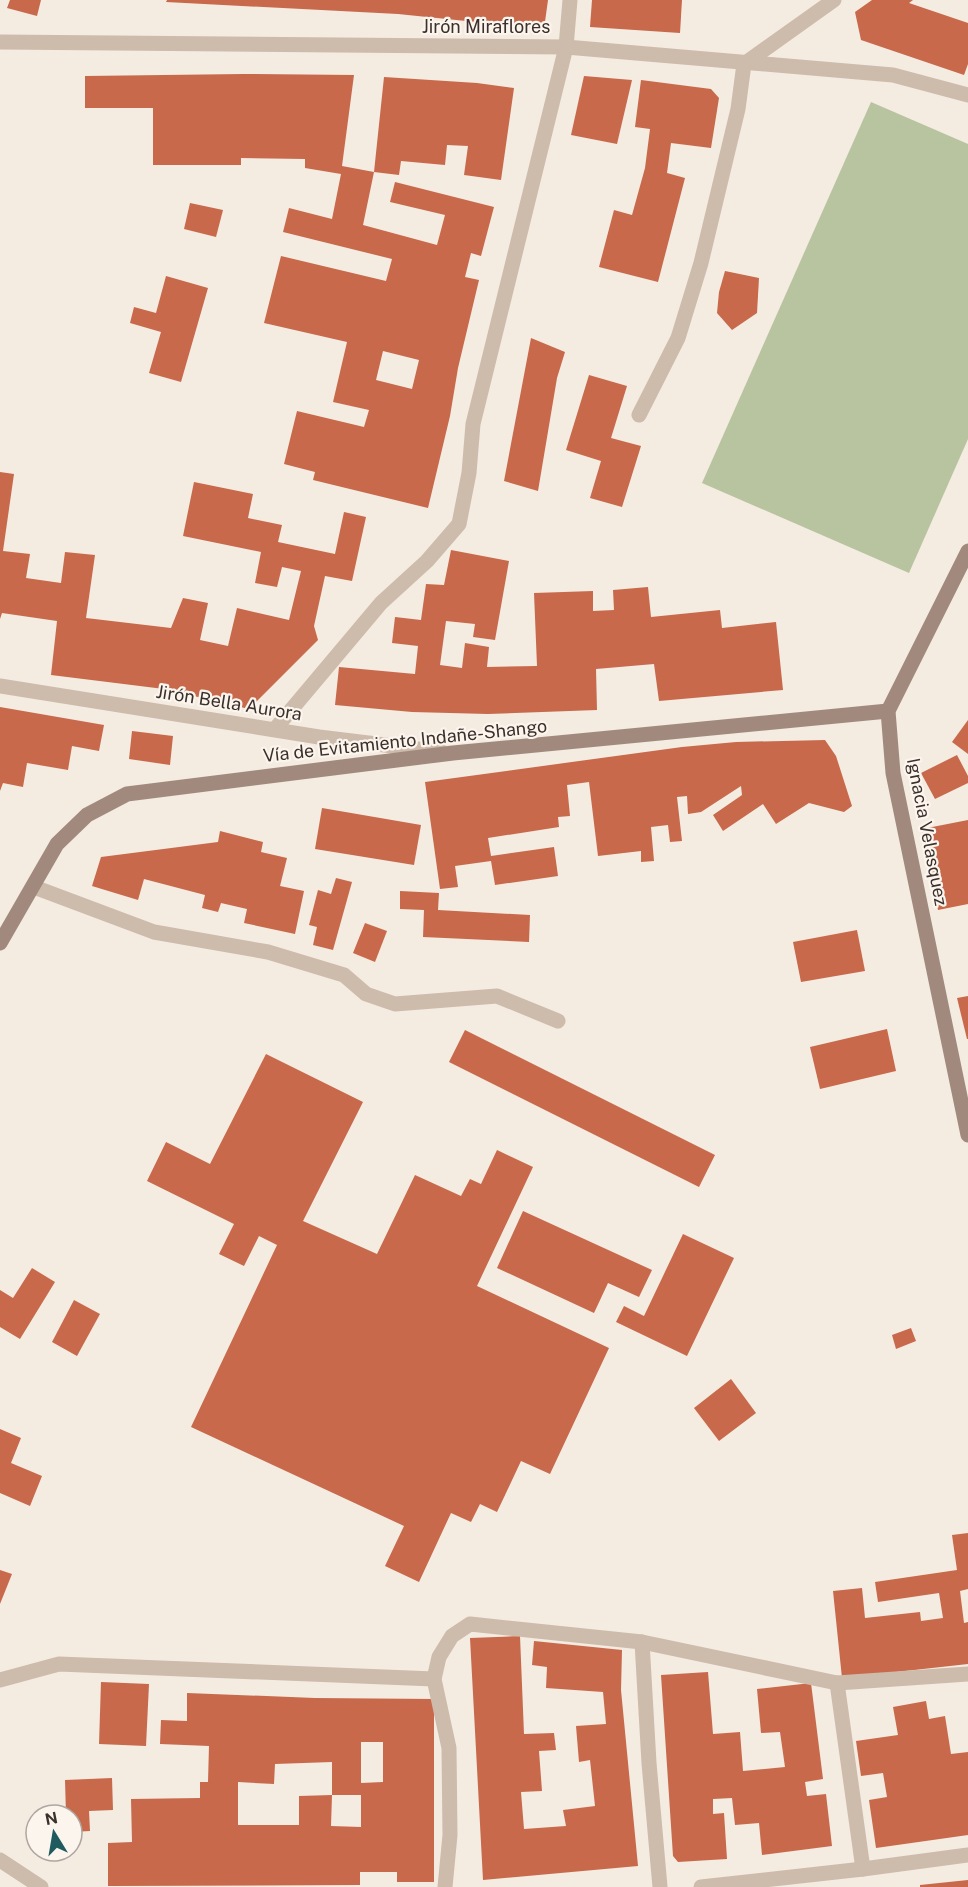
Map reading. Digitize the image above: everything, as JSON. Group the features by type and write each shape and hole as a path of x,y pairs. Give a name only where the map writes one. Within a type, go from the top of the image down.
{"main road":[{"path":"888,711 968,551"},
{"name":"Vía de Evitamiento Indañe-Shango","path":"0,943 57,844 87,815 127,795 453,753 888,711"},
{"name":"Ignacia Velasquez","path":"888,711 893,773 968,1135"}],"street":[{"path":"275,729 381,603 428,561 459,524 468,473 473,424 566,47 570,0"},
{"path":"639,415 678,338 697,274 738,110 744,64 834,0"},
{"name":"Jirón Miraflores","path":"0,42 566,47 893,75 968,95"},
{"name":"Jirón Bella Aurora","path":"0,686 275,729 453,753"},
{"path":"34,887 154,933 268,952 344,975 366,994 395,1004 497,996 558,1021"},
{"path":"445,1887 450,1835 449,1748 434,1679 439,1657 452,1636 470,1624 642,1642 837,1683 968,1674"},
{"path":"642,1642 649,1763 660,1887"},
{"path":"0,1680 58,1664 434,1679"},
{"path":"837,1683 863,1869"},
{"path":"701,1887 968,1855"},
{"path":"0,1860 41,1887"}],"green space":[{"path":"871,102 968,144 968,439 909,573 702,483"}],"building":[{"path":"10,0 41,0 37,16 7,8"},
{"path":"167,0 548,0 544,29 398,14 166,2"},
{"path":"592,0 682,0 680,33 590,27"},
{"path":"872,0 913,0 909,3 968,23 968,64 964,75 861,40 855,12"},
{"path":"354,75 342,166 374,172 363,225 437,245 445,215 390,202 395,182 494,207 481,256 471,253 465,277 479,280 428,508 313,480 315,472 284,464 297,411 364,427 369,410 333,402 347,342 264,323 281,256 386,281 392,259 283,232 289,208 332,219 341,174 305,168 305,159 241,158 241,165 153,165 153,108 85,108 85,76","holes":["383,351 419,360 412,389 376,380"]},
{"path":"584,76 632,80 617,144 571,135"},
{"path":"384,77 477,83 514,88 501,180 464,175 468,146 447,145 445,165 401,161 399,175 374,172"},
{"path":"641,80 711,89 719,98 711,148 671,143 667,173 685,178 658,282 599,267 614,210 632,215 645,168 650,129 635,127"},
{"path":"190,203 223,210 216,237 184,229"},
{"path":"725,271 759,278 757,313 732,330 717,313 719,292"},
{"path":"166,276 208,288 181,382 149,373 161,332 130,323 134,307 156,313"},
{"path":"531,338 565,352 557,378 538,491 504,481"},
{"path":"589,375 627,386 611,438 641,446 622,507 590,498 601,461 566,450"},
{"path":"0,472 14,474 3,551 30,554 26,578 61,583 65,552 95,555 86,618 171,628 183,598 208,603 200,640 228,646 237,608 289,620 301,571 282,567 277,587 255,583 261,552 183,536 194,482 253,494 248,518 282,525 278,542 335,554 344,512 366,517 352,581 325,576 314,626 318,640 249,709 164,689 51,675 57,621 2,613 0,619"},
{"path":"451,550 509,561 495,640 473,637 475,624 446,621 440,665 462,668 465,643 489,647 487,667 537,666 534,593 593,591 593,611 614,610 613,590 648,587 651,617 720,610 722,628 776,622 783,690 659,701 654,664 596,669 597,710 488,714 412,712 335,705 339,667 415,674 418,646 392,643 395,617 421,620 426,584 444,585"},
{"path":"0,707 104,725 99,751 72,746 68,770 27,763 23,787 3,783 0,791"},
{"path":"968,720 968,754 952,742"},
{"path":"132,731 173,736 170,765 129,759"},
{"path":"825,740 836,756 852,806 844,812 809,803 776,824 763,804 723,831 713,815 742,795 741,786 701,812 688,814 687,796 677,797 682,841 670,842 668,825 651,827 654,861 641,862 641,851 598,856 589,782 567,785 570,816 558,817 559,827 488,838 491,856 554,847 558,876 495,885 491,861 455,866 458,887 440,889 425,782 682,747 736,742"},
{"path":"957,755 968,776 968,783 935,799 921,773"},
{"path":"322,808 421,825 414,865 315,849"},
{"path":"968,820 968,904 938,910 922,829"},
{"path":"220,831 263,842 261,852 287,858 280,886 304,891 295,934 244,923 247,909 221,903 218,912 202,908 205,895 144,879 138,900 92,886 101,857 218,842"},
{"path":"336,878 352,882 333,950 313,945 317,927 309,925 318,890 331,894"},
{"path":"400,891 439,893 438,910 530,915 529,942 423,937 424,910 400,909"},
{"path":"365,923 387,931 375,962 353,953"},
{"path":"857,930 865,971 801,982 793,942"},
{"path":"968,996 968,1039 967,1039 957,998"},
{"path":"887,1029 896,1071 820,1089 810,1047"},
{"path":"465,1030 715,1155 699,1187 449,1062"},
{"path":"266,1054 363,1102 303,1221 377,1254 415,1175 461,1196 470,1179 481,1184 497,1150 533,1167 477,1286 609,1348 550,1474 521,1461 497,1512 480,1504 471,1522 451,1513 419,1582 385,1566 404,1526 191,1427 277,1245 259,1236 244,1266 219,1254 234,1224 147,1181 166,1142 210,1164"},
{"path":"523,1211 652,1270 639,1297 608,1283 594,1313 497,1268"},
{"path":"683,1234 734,1258 687,1356 616,1322 624,1306 644,1316"},
{"path":"32,1268 55,1282 20,1339 0,1327 0,1290 13,1298"},
{"path":"74,1300 100,1314 77,1356 52,1342"},
{"path":"911,1328 916,1341 896,1349 892,1335"},
{"path":"731,1379 756,1413 719,1441 694,1408"},
{"path":"0,1429 21,1438 11,1463 42,1476 30,1506 0,1493"},
{"path":"968,1533 968,1589 960,1591 964,1623 968,1622 968,1664 842,1678 833,1591 862,1588 865,1618 920,1612 921,1621 943,1618 939,1593 878,1602 875,1582 957,1570 952,1535"},
{"path":"0,1570 12,1574 0,1604"},
{"path":"520,1636 524,1734 554,1733 556,1750 539,1751 542,1791 521,1792 524,1829 566,1826 563,1810 595,1806 590,1760 579,1762 576,1726 606,1724 603,1692 546,1688 547,1667 532,1665 534,1641 622,1650 621,1690 638,1866 483,1880 470,1638"},
{"path":"708,1672 713,1734 740,1732 743,1771 785,1767 780,1732 761,1733 757,1689 811,1683 823,1779 805,1782 807,1796 826,1794 832,1846 762,1855 759,1823 735,1825 732,1798 713,1799 713,1814 724,1813 727,1859 678,1862 673,1856 661,1675"},
{"path":"101,1682 149,1684 146,1746 99,1744"},
{"path":"187,1693 315,1698 434,1699 434,1882 397,1882 397,1872 360,1872 360,1885 108,1886 108,1843 132,1842 131,1799 200,1798 200,1782 208,1782 209,1746 160,1744 161,1720 187,1721","holes":["361,1742 383,1742 383,1782 361,1783","332,1762 332,1795 299,1796 299,1825 238,1825 238,1782 274,1784 275,1764","332,1795 361,1795 361,1827 331,1826"]},
{"path":"926,1701 929,1719 945,1716 951,1754 968,1752 968,1835 876,1848 869,1800 887,1797 883,1773 861,1776 856,1741 898,1735 893,1707"},
{"path":"112,1778 113,1810 89,1811 90,1831 84,1831 84,1803 66,1803 65,1780"},
{"path":"968,1880 968,1887 920,1887 920,1885"}]}
